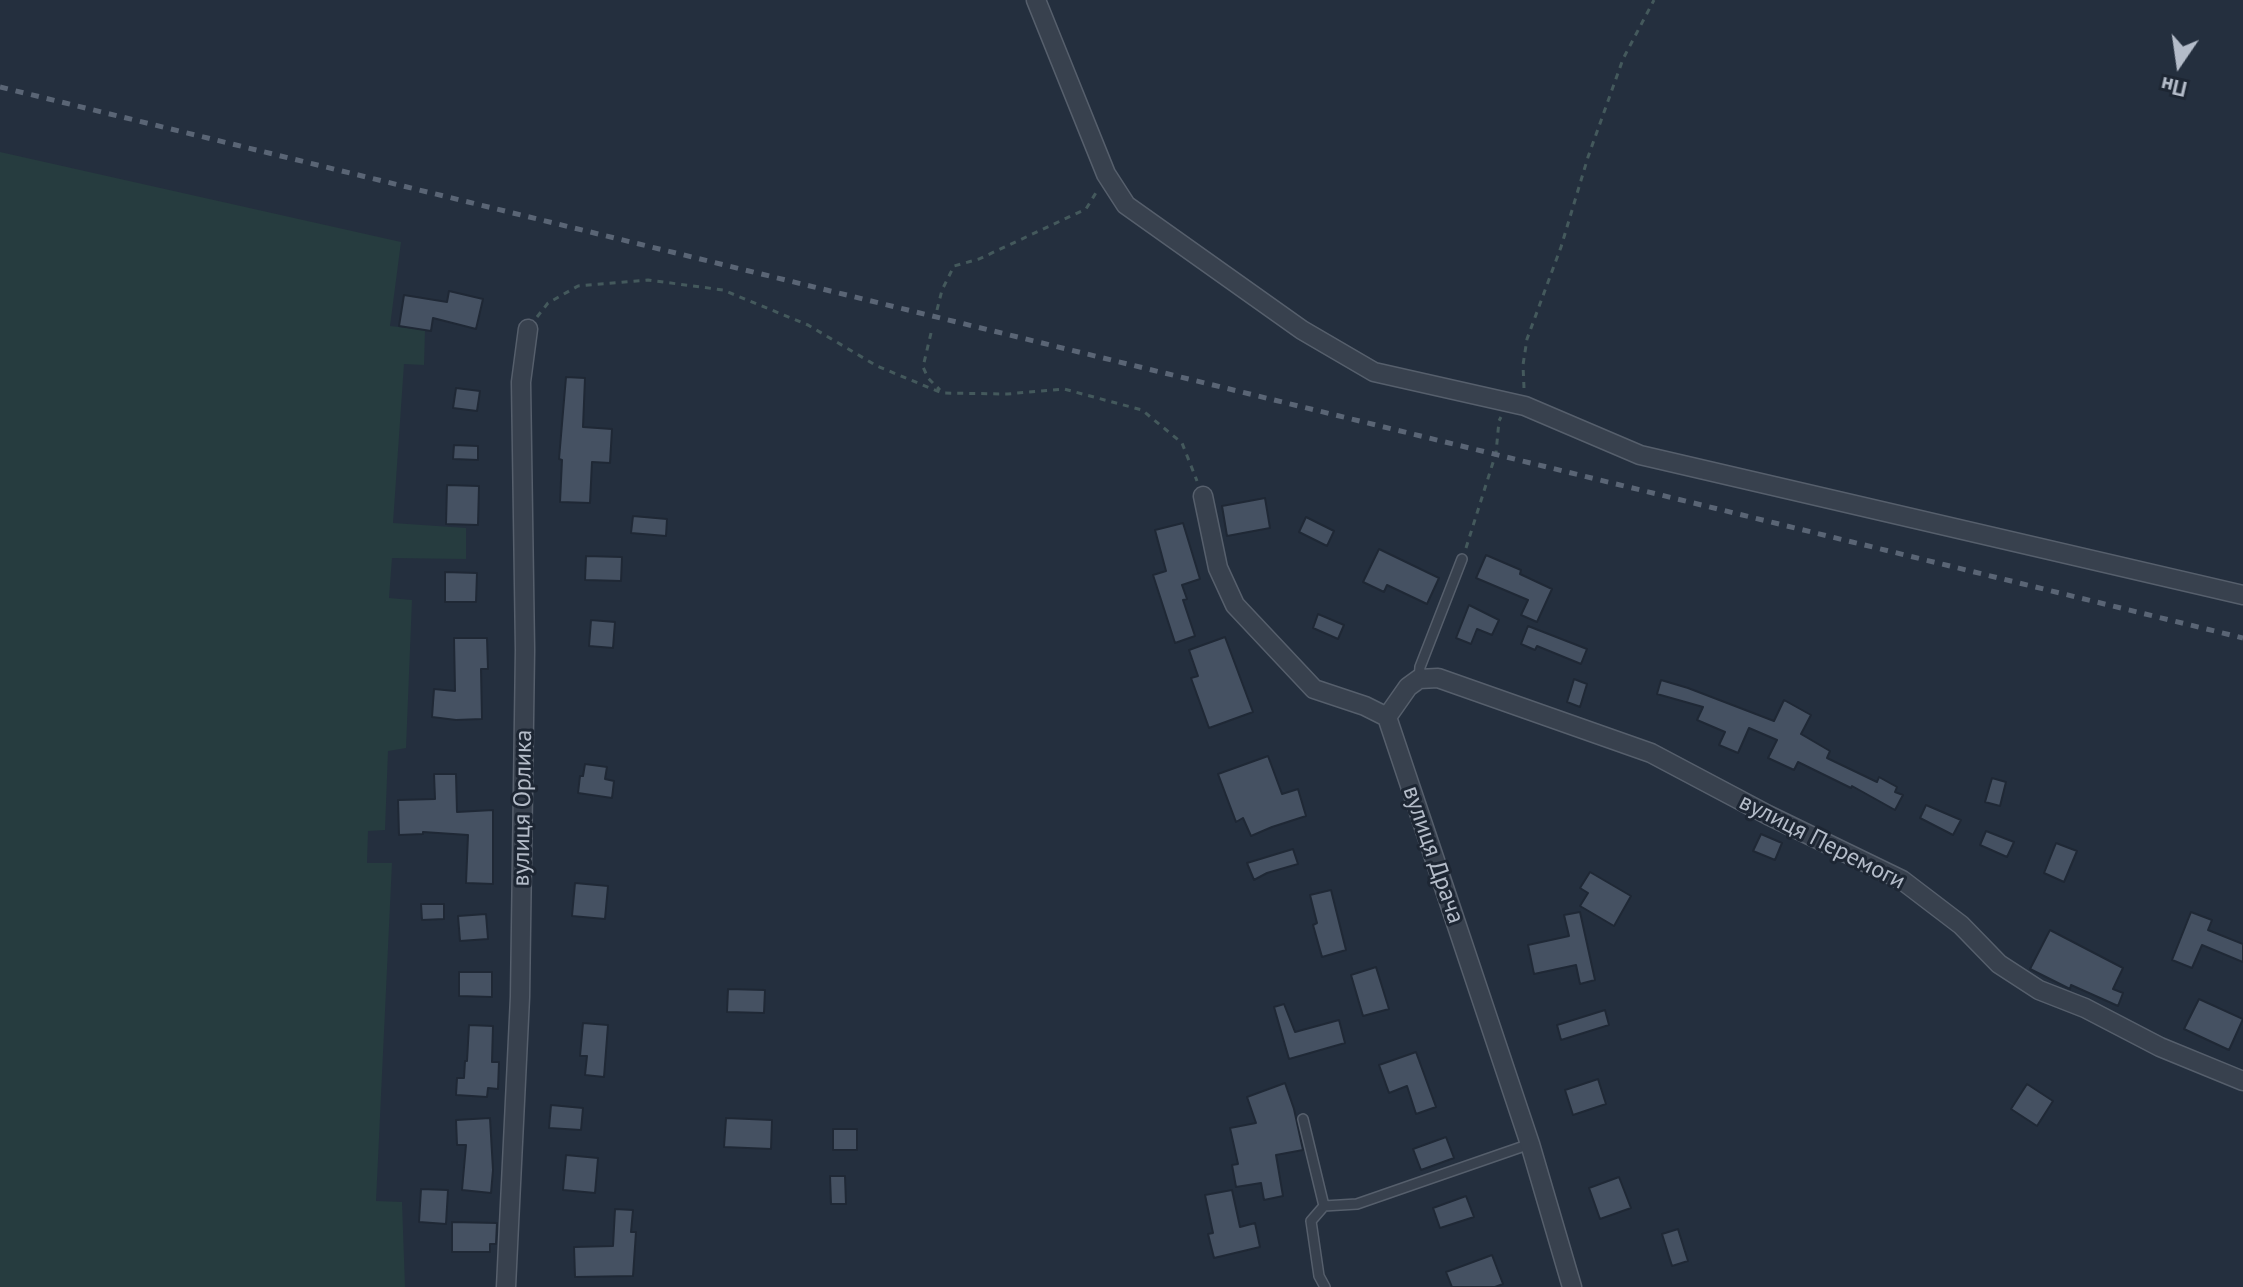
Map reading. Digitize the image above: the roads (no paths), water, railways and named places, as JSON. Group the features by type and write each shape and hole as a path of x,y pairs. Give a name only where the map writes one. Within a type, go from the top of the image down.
{"street":[{"path":"1036,0 1106,174 1126,205 1302,330 1374,372 1518,405 1640,455 2243,595"},
{"name":"вулиця Орлика","path":"506,1287 520,997 525,650 521,382 528,329"},
{"path":"1203,496 1218,568 1235,605 1314,689 1387,717 1403,693 1419,679"},
{"name":"вулиця Перемоги","path":"1419,679 1438,678 1651,753 1768,815 1902,880 1961,925 1999,964 2039,990 2085,1008 2160,1047 2243,1081"},
{"name":"вулиця Драча","path":"1387,717 1530,1144 1572,1287"}],"lane":[{"path":"1419,679 1420,667 1462,559"},
{"path":"1303,1119 1324,1206"},
{"path":"1325,1287 1319,1276 1311,1221 1324,1206 1357,1204 1530,1144"}],"railway":[{"path":"0,87 2243,638"}]}
